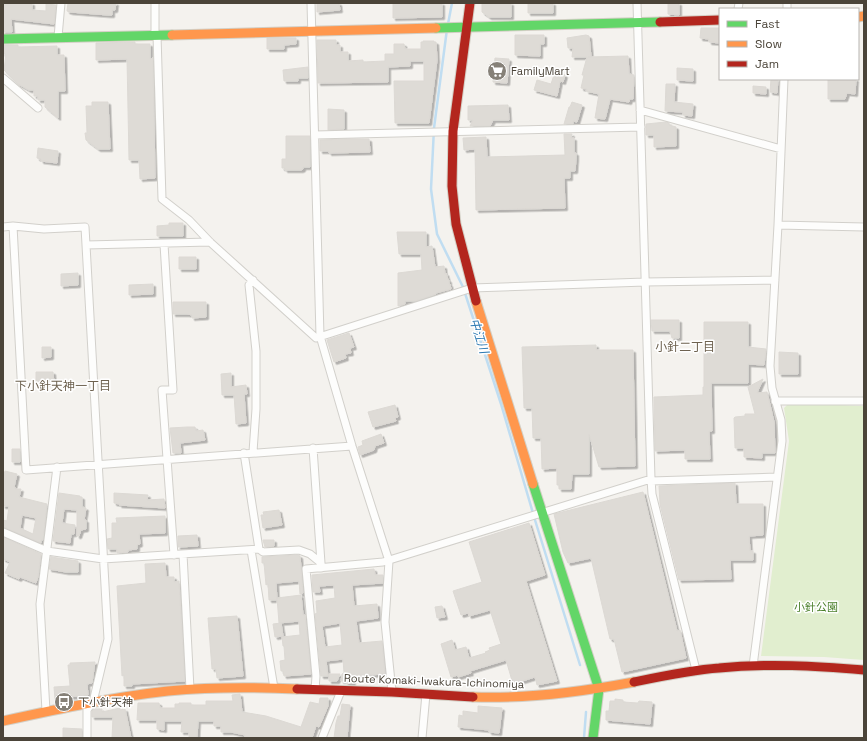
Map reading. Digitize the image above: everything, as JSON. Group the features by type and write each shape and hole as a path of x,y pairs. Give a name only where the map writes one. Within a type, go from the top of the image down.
{"street":[{"path":"58,37 61,3"},
{"path":"155,3 162,199 189,220 210,242 316,338 471,288 645,282 775,280"},
{"path":"311,3 320,336 352,446 389,561 384,622 392,692"},
{"path":"470,3 450,131 453,206 471,288 541,514 599,689 593,738"},
{"path":"637,3 652,494 696,670"},
{"path":"3,39 719,20"},
{"path":"3,78 38,108"},
{"path":"753,666 782,441 781,420 772,388 770,366 784,80"},
{"path":"640,110 781,149"},
{"path":"315,135 640,127"},
{"path":"13,226 26,470 253,452 352,446"},
{"path":"3,227 13,226 44,229 85,227 97,464 108,639 93,702 87,710 87,738"},
{"path":"778,226 864,227"},
{"path":"86,246 210,242"},
{"path":"164,244 173,390 162,390 174,555"},
{"path":"253,280 249,284 256,351 256,409 253,452"},
{"path":"775,401 864,401"},
{"path":"313,448 321,566"},
{"path":"244,453 255,549 274,688"},
{"path":"46,712 40,604 57,467"},
{"path":"315,690 316,676 306,569 321,566 389,561 651,480 777,477"},
{"path":"3,532 47,551 103,559 255,549 263,552 299,550 310,554 321,566"},
{"path":"183,554 190,689"},
{"name":"Route Komaki-Iwakura-Ichinomiya","path":"3,721 131,695 190,689 274,688 512,697 599,689 696,670 753,666 823,666 864,670"},
{"path":"322,738 341,691"},
{"path":"422,738 426,694"}],"green space":[{"name":"小針公園","path":"789,403 864,406 864,660 824,657 761,656 789,441 784,408"}],"building":[{"path":"3,3 32,3 32,10 46,11 46,4 56,5 54,24 11,19 12,32 3,32"},
{"path":"68,3 116,3 115,10 112,10 112,15 108,15 70,12 67,11"},
{"path":"317,3 339,3 340,10 317,12"},
{"path":"393,3 442,3 442,17 393,18"},
{"path":"482,3 511,3 511,17 489,17 482,12"},
{"path":"528,3 553,3 553,13 528,13"},
{"path":"668,3 679,3 679,15 668,14"},
{"path":"701,28 719,28 719,43 709,42 709,39 700,38"},
{"path":"515,35 544,35 544,44 540,44 540,56 515,55"},
{"path":"586,35 589,36 591,57 628,56 629,74 634,75 633,99 630,99 629,102 610,99 605,119 595,118 599,94 586,91 587,89 581,88 584,75 582,75 587,57 572,57 573,48 568,48 567,38"},
{"path":"267,38 296,38 296,44 284,45 284,49 267,49"},
{"path":"317,40 336,40 336,45 340,45 340,52 348,52 348,61 363,60 363,62 385,61 385,54 394,54 394,44 404,44 405,49 421,49 421,42 423,41 436,42 437,60 429,123 395,123 394,81 424,81 424,61 410,61 410,66 388,67 388,82 318,83"},
{"path":"135,42 135,44 150,44 150,59 153,58 155,178 140,179 139,160 129,160 127,59 96,60 96,43"},
{"path":"3,45 18,45 18,47 57,46 57,55 64,55 65,91 58,91 58,118 45,107 45,100 38,100 38,96 34,96 34,90 29,90 18,84 4,70 6,54 3,54"},
{"path":"495,58 509,59 507,83 493,82"},
{"path":"308,67 308,78 298,78 298,81 284,81 283,70"},
{"path":"677,68 693,69 693,81 677,80"},
{"path":"555,72 565,75 563,82 560,81 557,96 534,90 537,80 551,84"},
{"path":"771,80 778,80 777,93 770,92"},
{"path":"828,80 856,80 855,94 847,93 845,99 828,99"},
{"path":"666,84 675,84 674,102 693,104 692,116 683,115 683,112 665,111"},
{"path":"753,86 766,87 766,94 753,93"},
{"path":"92,102 108,102 110,149 98,149 86,140 86,106 92,106"},
{"path":"572,102 582,105 577,122 573,121 573,124 564,124 569,107"},
{"path":"508,105 509,120 493,120 490,126 470,126 473,120 468,120 468,106"},
{"path":"328,109 344,110 344,129 328,130"},
{"path":"669,123 669,125 676,127 676,146 654,147 654,135 646,135 646,124"},
{"path":"564,134 572,134 571,138 574,138 574,153 576,153 575,171 570,171 570,178 564,178 565,208 476,210 475,149 464,150 463,138 486,137 487,157 565,155"},
{"path":"286,136 310,136 310,167 303,167 301,170 285,170 285,168 282,168 282,159 286,159"},
{"path":"369,139 370,152 329,153 329,151 320,151 320,140"},
{"path":"38,148 58,151 57,163 41,161 41,159 37,158"},
{"path":"169,223 183,223 183,236 157,236 157,226 169,225"},
{"path":"397,232 426,232 426,247 432,246 435,267 444,266 445,274 446,273 449,280 451,289 416,301 405,301 405,304 398,306 398,273 422,270 421,254 399,254"},
{"path":"179,257 196,257 196,269 179,269"},
{"path":"78,273 78,285 61,286 61,274"},
{"path":"153,284 153,294 129,295 129,285"},
{"path":"173,302 206,302 206,317 192,318 192,315 173,314"},
{"path":"651,320 679,320 679,338 672,338 670,331 652,331"},
{"path":"704,322 748,322 748,347 766,349 764,365 748,364 748,383 711,383 712,431 709,431 710,459 685,459 685,450 655,451 654,397 703,395"},
{"path":"349,333 354,347 350,348 351,353 345,354 346,358 334,362 327,340"},
{"path":"596,345 596,350 633,350 635,466 599,467 589,434 589,474 572,474 571,489 559,489 559,485 557,485 557,468 542,469 541,438 533,438 532,408 524,408 522,347"},
{"path":"42,347 51,347 51,357 42,358"},
{"path":"779,352 798,353 798,374 779,374"},
{"path":"36,372 53,372 54,383 36,384"},
{"path":"231,373 231,387 246,385 247,394 244,394 246,423 236,424 234,395 222,395 221,374"},
{"path":"763,379 757,393 767,392 774,422 775,453 762,453 762,458 744,457 744,448 735,448 734,418 745,416 745,414 755,414 748,387"},
{"path":"395,405 398,417 395,418 396,421 373,427 368,412"},
{"path":"195,427 196,431 203,430 205,440 180,443 181,453 173,453 170,428"},
{"path":"381,434 384,443 375,446 374,450 360,455 358,447 363,445 362,441"},
{"path":"12,449 20,449 20,462 12,462"},
{"path":"5,471 17,474 14,487 15,489 21,489 19,497 47,504 43,540 41,540 41,543 3,527 3,520 7,521 9,506 3,506 3,478","holes":["22,515 36,518 33,534 20,528"]},
{"path":"735,483 736,504 763,504 763,535 749,536 750,551 753,551 753,560 730,560 731,579 679,580 660,504 659,486"},
{"path":"643,492 677,631 680,630 686,658 622,672 614,639 610,639 591,558 568,563 563,552 554,514"},
{"path":"59,493 82,497 82,507 86,508 84,520 86,520 86,529 81,530 79,536 77,536 77,510 64,509 62,523 75,525 74,534 71,534 70,543 53,541"},
{"path":"114,493 148,495 147,500 164,499 165,508 119,505 120,504 114,503"},
{"path":"279,510 282,525 263,528 261,515 264,515 263,512"},
{"path":"165,516 165,533 139,534 140,544 137,545 137,549 128,550 128,552 117,553 117,549 108,549 107,539 112,538 112,523 117,523 116,518"},
{"path":"529,523 545,575 526,581 557,681 537,685 535,677 513,684 506,660 470,671 471,673 458,677 458,675 451,677 441,644 452,640 455,650 466,647 469,658 486,653 485,652 490,650 489,648 501,644 490,610 469,616 468,613 461,615 453,591 482,582 469,542"},
{"path":"197,535 198,546 178,547 178,536"},
{"path":"3,537 41,554 36,583 20,577 19,579 5,573 10,562 3,559"},
{"path":"263,540 274,540 274,546 265,547"},
{"path":"300,556 303,593 300,594 299,581 276,583 277,600 269,600 268,584 266,585 262,557"},
{"path":"51,557 78,561 78,572 66,572 49,569"},
{"path":"165,563 166,577 174,577 174,582 179,581 185,681 132,684 132,686 124,686 124,675 122,676 117,586 146,583 145,564"},
{"path":"374,569 375,575 383,575 383,583 352,585 354,606 377,604 378,618 356,621 359,643 382,641 385,674 352,676 353,683 346,683 346,681 341,681 342,674 344,673 343,659 326,661 328,676 321,676 315,614 317,613 316,601 335,598 334,585 319,586 320,592 313,592 312,575","holes":["340,623 342,645 325,647 322,626"]},
{"path":"301,595 303,615 305,615 311,674 284,676 283,671 281,671 280,661 285,660 282,637 300,635 299,621 279,623 277,598"},
{"path":"442,606 445,617 437,618 435,607"},
{"path":"237,616 243,676 217,678 216,669 212,669 208,618"},
{"path":"281,623 283,636 275,637 273,624"},
{"path":"95,662 92,683 87,684 88,695 55,700 54,687 70,686 68,665 70,665 70,663"},
{"path":"329,674 340,674 337,681 329,681"},
{"path":"240,694 242,712 266,716 301,727 310,702 319,704 320,698 328,698 328,706 319,727 316,726 312,738 244,738 245,735 231,732 221,732 221,726 214,726 214,721 198,721 197,738 189,738 189,732 181,732 182,721 164,721 164,730 157,729 157,720 137,720 138,703 159,703 160,708 175,708 175,704 179,703 206,705 206,701 233,701 232,695"},
{"path":"615,699 623,700 623,702 652,702 650,724 606,720 606,711 609,711 610,701 615,701"},
{"path":"342,704 350,705 347,738 334,738 336,723 338,716 340,716"},
{"path":"478,706 502,708 499,733 489,732 489,730 458,727 459,715 463,716 463,711 478,713"},
{"path":"120,708 120,710 125,709 131,738 112,738 113,717 92,717 92,711 94,709 102,709 102,712"},
{"path":"63,728 82,729 82,738 63,738"}],"waterway":[{"name":"中江川","path":"448,24 452,3"},
{"name":"中江川","path":"447,29 434,128 431,189 437,234 463,287 501,404 580,665"},
{"name":"中江川","path":"584,738 586,712"}],"traffic: fast":[{"path":"436,28 660,22"},
{"path":"3,39 172,35"},
{"path":"533,484 599,689 593,738"}],"traffic: slow":[{"path":"859,17 864,16"},
{"path":"172,35 436,28"},
{"path":"476,301 533,484"},
{"path":"473,697 534,696 594,689 634,682"},
{"path":"3,721 106,700 168,691 232,688 297,689"}],"traffic: jam":[{"path":"470,3 453,131 452,186 456,224 476,301"},
{"path":"660,22 719,20"},
{"path":"634,682 666,675 737,666 828,667 864,670"},
{"path":"297,689 392,692 473,697"}],"place":[{"name":"FamilyMart","path":"497,71"},
{"name":"下小針天神","path":"64,702"}],"district":[{"name":"小針二丁目","path":"685,347"},
{"name":"下小針天神一丁目","path":"63,386"}]}
